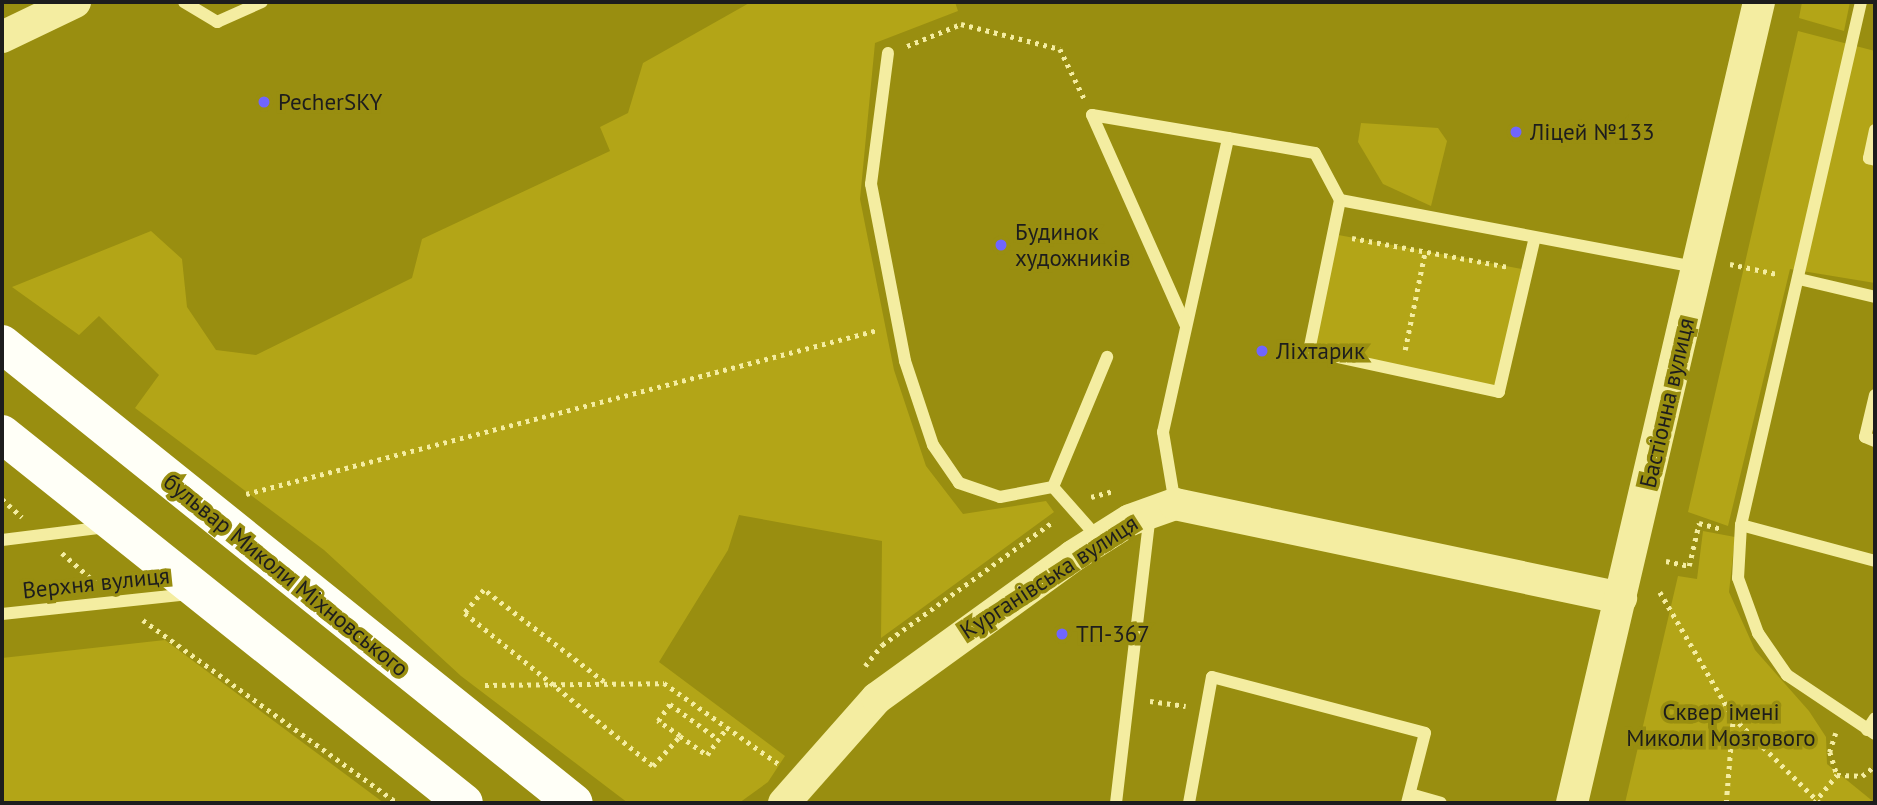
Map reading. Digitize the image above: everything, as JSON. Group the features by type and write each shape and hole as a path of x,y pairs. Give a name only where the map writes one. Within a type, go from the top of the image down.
{"highway":[{"name":"бульвар Миколи Міхновського","path":"2,344 574,803"},
{"path":"2,434 110,526 464,803"}],"street":[{"path":"2,37 75,2"},
{"name":"Бастіонна вулиця","path":"1572,803 1759,2"},
{"path":"1163,508 1621,598"},
{"name":"Курганівська вулиця","path":"784,803 877,698 1099,539 1163,508"}],"lane":[{"path":"184,2 216,22 262,2"},
{"path":"1861,2 1740,529 1738,578 1758,633 1787,675 1867,730 1875,718"},
{"path":"888,53 872,184 899,325 933,445 959,483 1000,497 1053,486"},
{"path":"1092,115 1315,153 1340,200 1309,351 1499,392 1534,241"},
{"path":"1092,115 1186,327"},
{"path":"1875,130 1870,158 1875,160"},
{"path":"1116,803 1163,508 1163,432 1228,138"},
{"path":"1340,200 1534,241 1565,237 1697,267"},
{"path":"1799,279 1875,297"},
{"path":"1053,486 1107,357"},
{"path":"1875,395 1865,437 1875,441"},
{"path":"1053,486 1099,539"},
{"path":"2,540 110,526"},
{"path":"1740,529 1875,561"},
{"name":"Верхня вулиця","path":"2,614 194,593"},
{"path":"1189,803 1204,709 1212,677 1425,733 1409,799 1441,803"}],"path":[{"path":"888,53 961,24 1060,49 1092,115"},
{"path":"1333,234 1527,270"},
{"path":"1401,371 1425,252"},
{"path":"1730,264 1748,268"},
{"path":"236,496 899,325"},
{"path":"2,499 118,602 398,803"},
{"path":"1666,561 1689,566 1699,523 1740,529"},
{"path":"604,682 484,590 465,613 544,681 653,765 680,736"},
{"path":"1660,592 1733,717 1817,802 1838,775 1831,741 1867,730"},
{"path":"472,686 544,681 664,683 784,768"},
{"path":"1132,699 1204,709"},
{"path":"718,739 670,704 658,721 707,755 727,727"},
{"path":"1726,803 1733,717"},
{"path":"1838,775 1862,776 1875,766"},
{"path":"1713,803 1755,803"}],"green space":[{"path":"751,2 955,2 958,11 875,43 860,199 894,370 926,466 963,514 1046,501 1054,512 881,638 882,541 739,515 728,550 659,662 785,756 768,782 739,803 628,803 461,676 324,550 135,408 159,375 99,316 79,335 12,287 151,231 182,259 187,307 216,350 256,355 412,278 422,239 610,151 600,127 628,113 643,63"},
{"path":"1802,2 1850,2 1844,31 1799,18"},
{"path":"1798,31 1875,51 1875,283 1790,269 1728,526 1688,512"},
{"path":"1361,123 1438,128 1447,141 1431,206 1383,184 1358,142"},
{"path":"1333,234 1527,270 1499,392 1309,351"},
{"name":"Сквер імені Миколи Мозгового","path":"1703,531 1735,537 1729,592 1755,650 1809,711 1826,737 1827,764 1875,803 1625,803 1678,576 1697,579"},
{"path":"165,640 384,803 2,803 2,658"}],"place":[{"name":"PecherSKY","path":"264,102"},
{"name":"Ліцей №133","path":"1516,132"},
{"name":"Будинок художників","path":"1001,245"},
{"name":"Ліхтарик","path":"1262,351"},
{"name":"ТП-367","path":"1062,634"}]}
